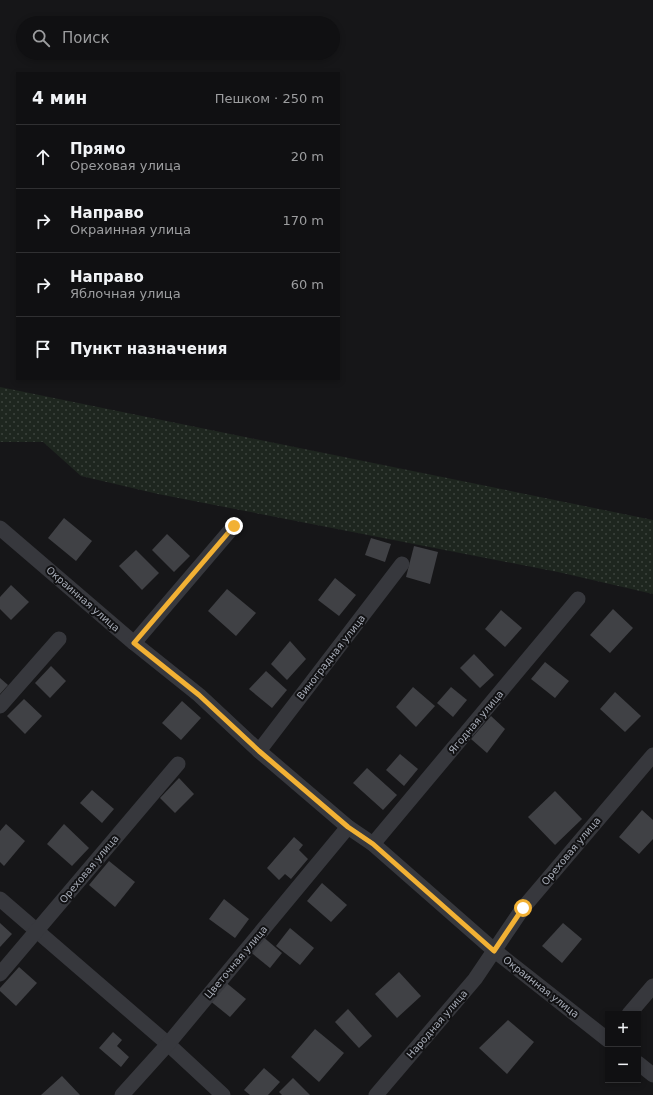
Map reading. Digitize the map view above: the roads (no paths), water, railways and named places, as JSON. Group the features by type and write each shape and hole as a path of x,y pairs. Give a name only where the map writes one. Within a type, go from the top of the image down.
{"street":[{"path":"134,643 234,526"},
{"name":"Окраинная улица","path":"0,528 134,643 199,695 259,751 348,827 373,844 494,951 605,1037"},
{"name":"Виноградная улица","path":"259,751 402,564"},
{"name":"Ягодная улица","path":"373,844 578,599"},
{"path":"0,706 59,639"},
{"name":"Ореховая улица","path":"494,951 523,908 653,755"},
{"name":"Ореховая улица","path":"0,974 178,764"},
{"name":"Цветочная улица","path":"122,1095 168,1044 348,827"},
{"path":"0,899 168,1044 223,1095"},
{"name":"Народная улица","path":"376,1095 476,979 494,951"},
{"path":"632,1011 653,986"},
{"path":"641,1065 653,1075"}]}
